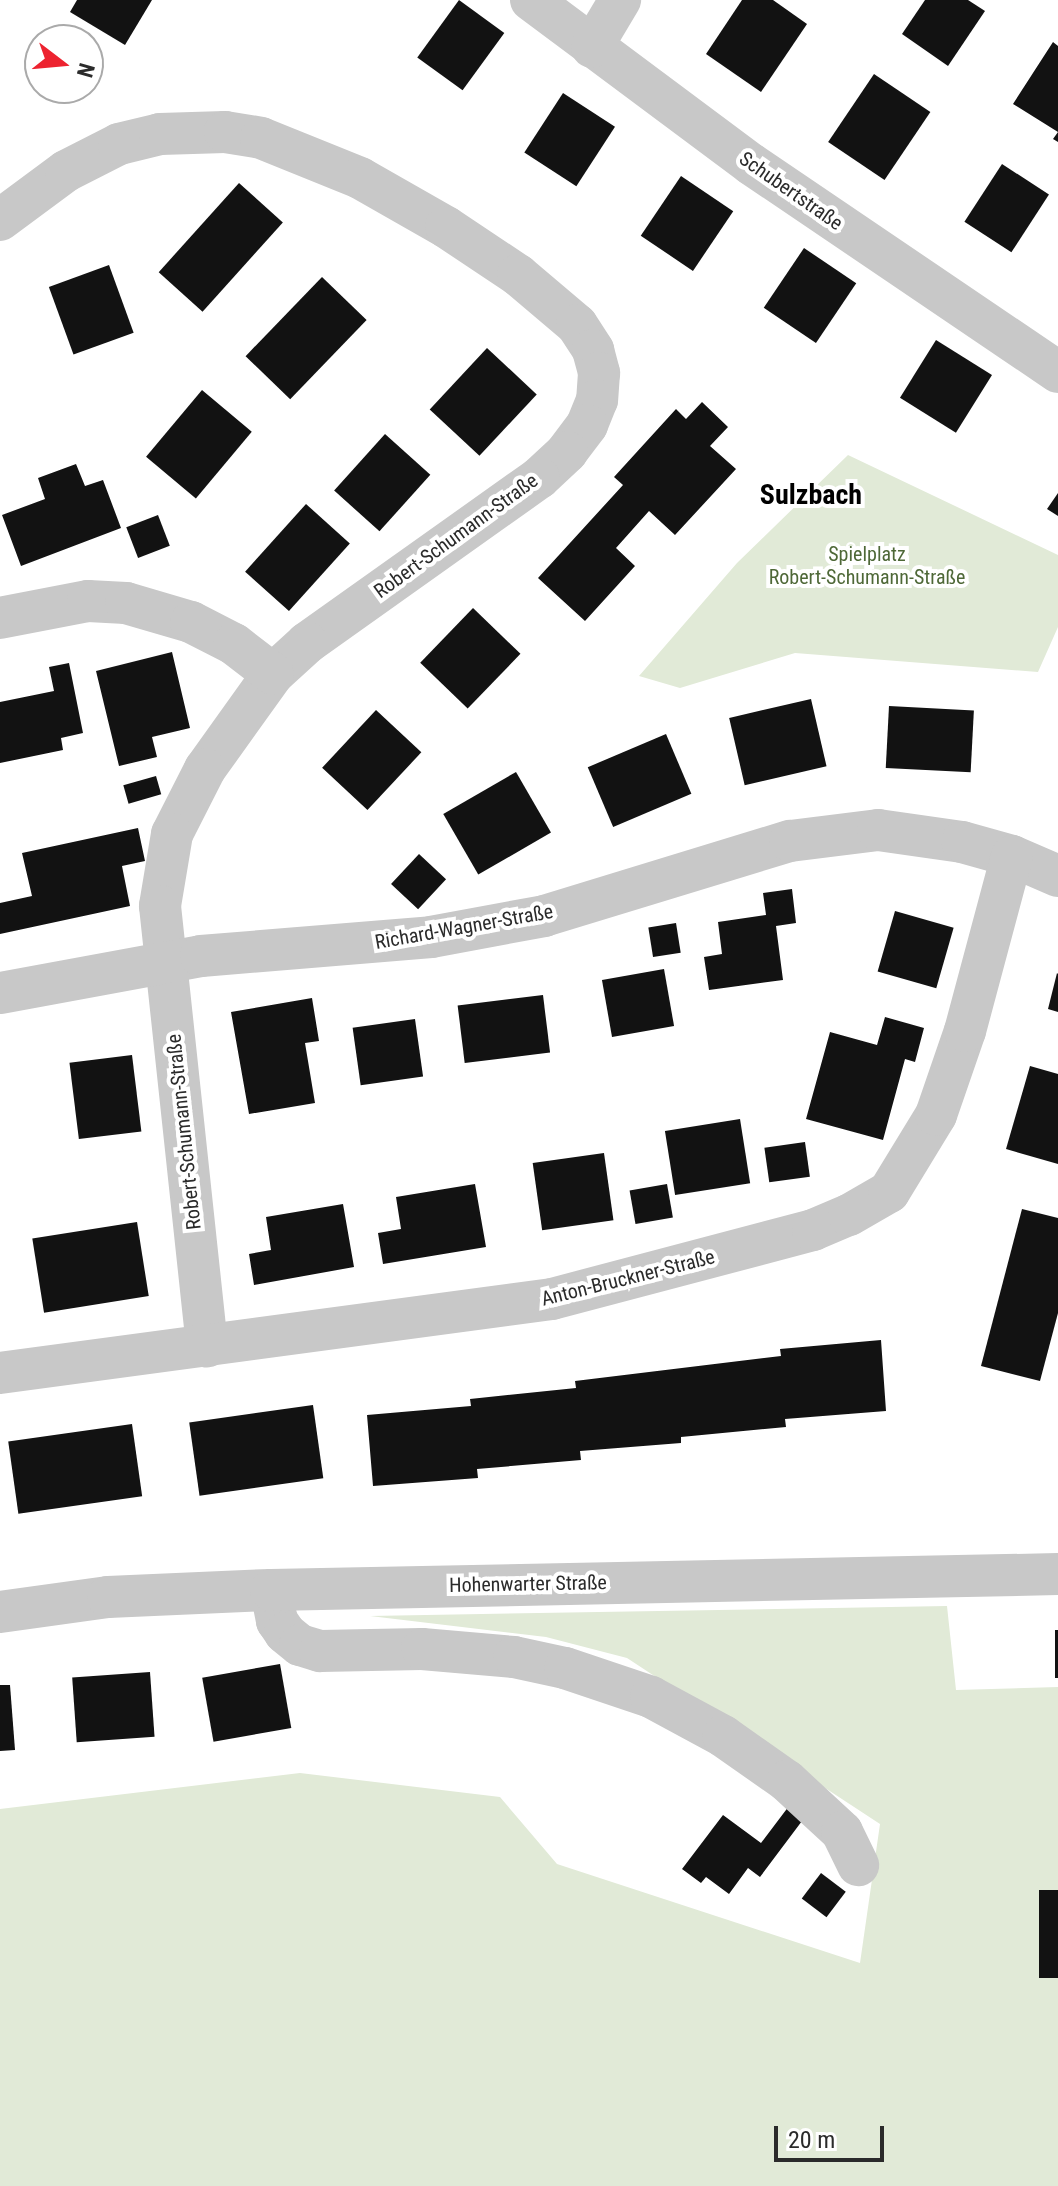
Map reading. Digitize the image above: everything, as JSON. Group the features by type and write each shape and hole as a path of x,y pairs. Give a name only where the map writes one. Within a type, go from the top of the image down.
{"street":[{"name":"Schubertstraße","path":"531,0 751,164 1058,372"},
{"path":"592,47 620,0"},
{"name":"Robert-Schumann-Straße","path":"0,220 66,171 119,144 160,134 225,132 261,138 328,162 446,227 551,301 577,325 593,350 599,373 597,400 587,425 567,452 539,478 307,643 273,674 205,769 172,834 160,906 207,1347"},
{"path":"0,618 88,601 126,603 191,622 234,644 273,674"},
{"name":"Richard-Wagner-Straße","path":"0,993 165,961 431,937 530,919 790,841 878,830 921,834 1012,856 1058,876"},
{"name":"Anton-Bruckner-Straße","path":"0,1373 552,1299 813,1230 889,1192 936,1115 952,1074 1012,856"},
{"name":"Hohenwarter Straße","path":"0,1612 108,1597 271,1590 1058,1574"},
{"path":"271,1590 277,1621 285,1633 300,1645 320,1651 422,1649 514,1657 565,1668 651,1697 723,1736 787,1781 842,1832 858,1865"}],"green space":[{"name":"Spielplatz Robert-Schumann-Straße","path":"848,455 1058,555 1058,627 1038,672 795,653 680,688 639,676 737,563"},
{"path":"947,1606 956,1690 1058,1687 1058,2186 0,2186 0,1809 300,1773 500,1797 557,1864 860,1963 880,1824 627,1658 546,1637 370,1616"}],"building":[{"path":"77,0 152,0 125,45 104,32 104,24 90,24 70,12"},
{"path":"459,0 504,33 463,90 417,57"},
{"path":"742,0 773,0 807,24 761,92 706,54"},
{"path":"925,0 968,0 985,11 948,66 902,34"},
{"path":"1053,42 1058,46 1058,132 1013,104"},
{"path":"874,74 930,112 885,180 828,142"},
{"path":"563,93 615,127 576,186 524,153"},
{"path":"1002,164 1049,194 1011,252 964,222"},
{"path":"681,176 733,211 693,271 641,236"},
{"path":"239,183 283,222 203,312 159,272"},
{"path":"804,248 856,283 816,343 764,308"},
{"path":"109,265 134,333 73,355 49,287"},
{"path":"322,277 367,320 290,399 246,356"},
{"path":"936,340 992,375 956,433 900,398"},
{"path":"487,348 537,394 479,456 430,409"},
{"path":"202,390 252,432 196,498 146,457"},
{"path":"702,402 728,427 710,446 736,469 675,535 649,511 616,548 635,566 585,621 538,578 623,485 614,477 676,409 686,419"},
{"path":"385,434 430,475 379,531 334,490"},
{"path":"76,464 85,486 103,480 121,528 21,566 2,515 45,499 38,478"},
{"path":"1058,493 1058,516 1047,509"},
{"path":"306,504 350,543 289,611 245,572"},
{"path":"158,515 170,546 138,558 126,527"},
{"path":"473,608 520,654 468,709 420,663"},
{"path":"172,652 190,728 152,737 157,757 119,766 96,671"},
{"path":"69,663 83,733 61,738 63,750 0,763 0,702 54,691 49,667"},
{"path":"811,699 827,766 745,785 729,718"},
{"path":"889,706 974,710 971,772 886,768"},
{"path":"376,710 421,752 367,810 322,768"},
{"path":"666,734 691,794 613,827 588,767"},
{"path":"516,772 551,833 478,875 443,814"},
{"path":"156,776 161,794 129,804 123,785"},
{"path":"138,828 145,861 122,866 130,906 0,934 0,903 32,896 22,853"},
{"path":"419,854 446,879 418,909 391,884"},
{"path":"792,889 796,923 776,926 783,980 709,990 704,957 722,954 718,922 766,915 763,893"},
{"path":"895,911 954,928 936,988 878,972"},
{"path":"676,923 681,953 653,957 648,927"},
{"path":"664,969 674,1026 612,1037 602,980"},
{"path":"1058,974 1058,1012 1048,1009"},
{"path":"543,995 550,1053 465,1063 458,1005"},
{"path":"312,998 319,1041 305,1043 315,1103 249,1114 231,1012"},
{"path":"885,1017 924,1028 915,1062 905,1059 883,1140 806,1119 830,1032 877,1045"},
{"path":"415,1019 423,1076 361,1085 353,1028"},
{"path":"132,1055 141,1131 79,1139 69,1063"},
{"path":"1030,1066 1058,1074 1058,1164 1006,1149"},
{"path":"740,1119 750,1183 675,1195 665,1131"},
{"path":"805,1142 810,1177 769,1182 764,1148"},
{"path":"604,1153 613,1220 542,1230 533,1163"},
{"path":"475,1184 486,1247 383,1264 378,1233 401,1229 396,1197"},
{"path":"667,1184 673,1217 635,1224 630,1191"},
{"path":"343,1204 354,1267 254,1285 249,1254 271,1250 266,1217"},
{"path":"1022,1209 1058,1218 1058,1313 1040,1381 981,1366"},
{"path":"137,1222 149,1296 44,1313 32,1239"},
{"path":"881,1340 886,1411 785,1419 786,1427 681,1437 681,1443 580,1451 581,1460 477,1469 478,1478 373,1486 367,1415 471,1406 470,1399 576,1388 575,1381 781,1356 780,1349"},
{"path":"313,1405 323,1478 200,1496 189,1422"},
{"path":"132,1424 142,1496 18,1514 8,1441"},
{"path":"1055,1630 1058,1630 1058,1678 1055,1678"},
{"path":"280,1664 291,1728 213,1742 202,1678"},
{"path":"150,1672 155,1737 77,1742 72,1677"},
{"path":"0,1685 10,1685 15,1750 0,1751"},
{"path":"789,1806 805,1817 760,1877 748,1868 729,1894 706,1877 701,1883 682,1869 723,1815 761,1843"},
{"path":"821,1873 846,1892 826,1917 802,1899"},
{"path":"1039,1890 1058,1890 1058,1978 1039,1978"}],"district":[{"name":"Sulzbach","path":"811,495"}]}
